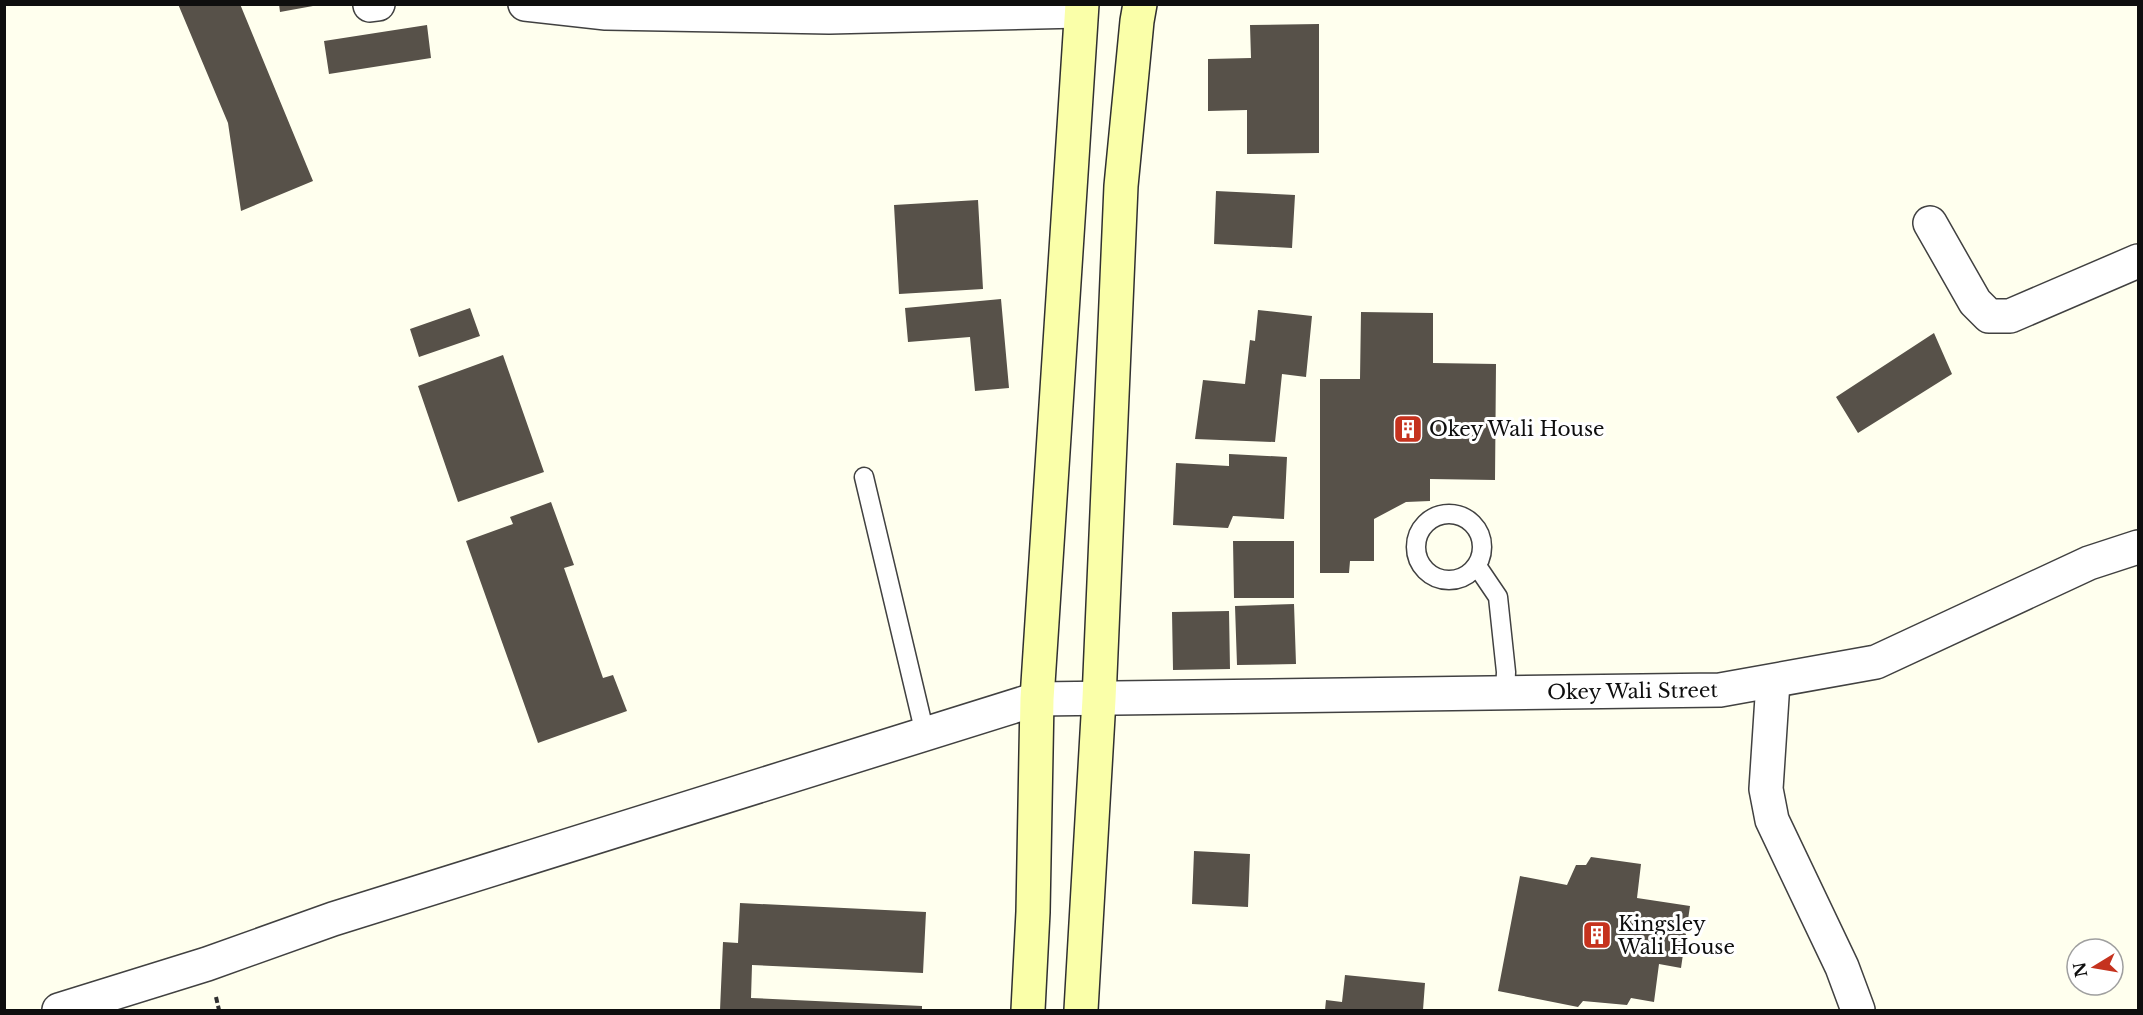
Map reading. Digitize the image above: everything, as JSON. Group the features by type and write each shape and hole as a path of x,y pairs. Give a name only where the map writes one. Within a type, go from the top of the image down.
{"main road":[{"path":"1081,1011 1099,699 1121,186 1140,4"},
{"path":"1028,1011 1033,912 1037,699 1081,8"}],"street":[{"path":"370,5 378,4"},
{"path":"525,4 606,14 829,17 1030,8 1081,8"},
{"path":"1930,223 1975,302 1989,316 2010,316 2139,261"},
{"name":"Okey Wali Street","path":"60,1011 207,964 333,919 1037,699 1720,690 1876,662 2089,563 2139,547"},
{"path":"1773,682 1766,789 1772,820 1842,967 1858,1011"}],"lane":[{"path":"864,477 925,734"},
{"path":"1477,567 1498,597 1506,672 1505,694"}],"building":[{"path":"178,4 240,4 313,181 241,211 228,123"},
{"path":"279,4 313,4 313,6 280,12"},
{"path":"1319,24 1319,153 1247,154 1247,110 1208,111 1208,59 1251,58 1250,25"},
{"path":"427,25 431,58 329,74 324,41"},
{"path":"1216,191 1295,195 1292,248 1214,244"},
{"path":"978,200 983,289 899,294 894,205"},
{"path":"1001,299 1009,388 975,391 970,337 908,342 905,308"},
{"path":"470,308 480,336 419,357 410,329"},
{"path":"1258,310 1312,316 1306,377 1282,374 1275,442 1195,439 1203,380 1245,384 1250,340 1255,341"},
{"name":"Okey Wali House","path":"1361,312 1433,313 1433,363 1496,364 1495,480 1430,479 1430,501 1406,502 1374,519 1374,561 1350,561 1349,573 1320,573 1320,379 1360,379"},
{"path":"1934,333 1952,374 1858,433 1836,397"},
{"path":"503,355 544,472 458,502 418,386"},
{"path":"1229,454 1287,457 1284,519 1233,516 1228,528 1173,525 1176,463 1229,466"},
{"path":"551,502 574,565 564,568 603,678 613,675 627,711 538,743 466,541 513,524 510,517"},
{"path":"1233,541 1294,541 1294,598 1234,598"},
{"path":"1294,604 1296,664 1237,665 1235,606"},
{"path":"1229,611 1230,669 1173,670 1172,612"},
{"path":"1194,851 1250,854 1248,907 1192,904"},
{"name":"Kingsley Wali House","path":"1591,857 1641,864 1637,898 1690,906 1681,968 1659,964 1654,1002 1631,998 1627,1005 1583,1001 1578,1007 1498,991 1520,876 1567,885 1576,865 1586,865"},
{"path":"740,903 926,912 923,973 752,965 751,998 922,1006 922,1010 720,1010 723,942 738,943"},
{"path":"1345,975 1425,983 1423,1010 1325,1010 1326,1000 1342,1002"}],"place":[{"name":"Okey Wali House","path":"1408,429"},
{"name":"Kingsley Wali House","path":"1597,935"}]}
